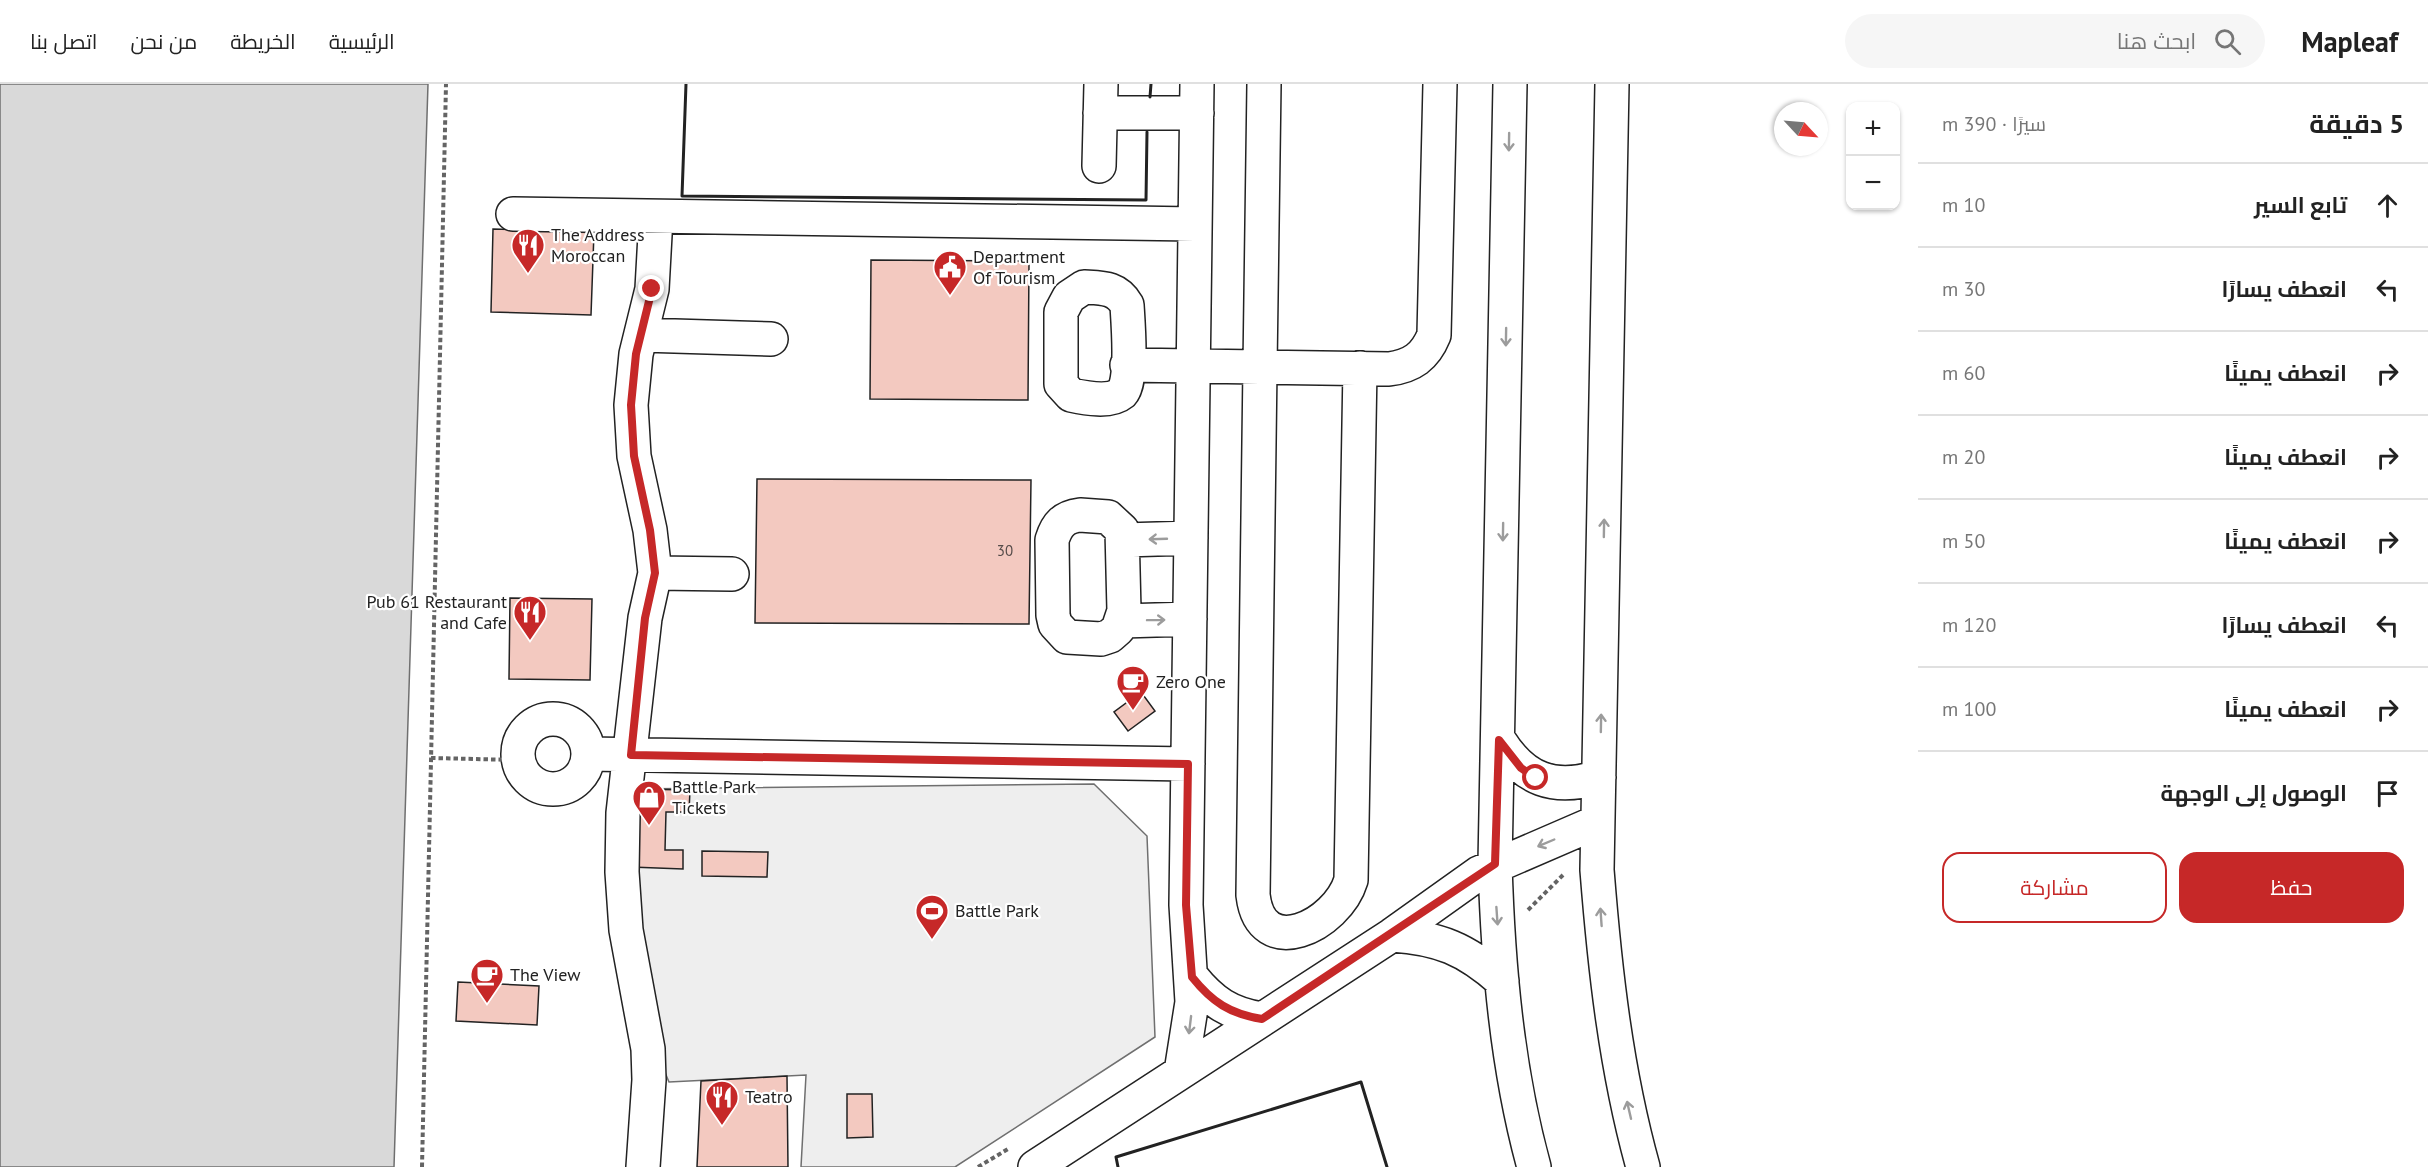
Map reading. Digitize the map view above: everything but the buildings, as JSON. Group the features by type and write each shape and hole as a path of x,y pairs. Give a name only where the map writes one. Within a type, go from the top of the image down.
{"street":[{"path":"1264,84 1253,895 1254,909 1262,921 1272,929 1286,933 1300,931 1327,917 1342,901 1351,880 1360,368"},
{"path":"1128,365 1360,368 1404,367 1417,360 1428,349 1434,335 1440,84"},
{"path":"1510,84 1495,864 1502,981 1513,1068 1534,1167"},
{"path":"1612,84 1597,822 1605,970 1620,1068 1643,1167"},
{"path":"1099,166 1100,98 1197,98 1186,905 1192,977 1190,1026 1181,1071"},
{"path":"513,214 1195,224"},
{"path":"643,1167 649,1080 648,1049 626,930 622,872 623,813 645,618 655,573 632,431 633,379 655,265 656,217"},
{"path":"642,335 771,339"},
{"path":"1090,514 1108,517 1117,522 1124,540 1122,621 1110,636 1101,639 1075,639 1060,632 1053,615 1052,540 1061,522 1069,516 1090,514"},
{"path":"1124,540 1191,538"},
{"path":"655,573 732,574"},
{"path":"1122,621 1190,619"},
{"path":"550,718 573,724 581,732 589,754 579,779 555,790 542,788 531,782 522,772 518,760 522,736 539,721 550,718"},
{"path":"1499,740 1521,768 1536,778 1557,784 1578,783 1599,777"},
{"path":"589,754 1188,764"},
{"path":"1027,1155 1181,1071 1392,935 1438,900 1495,864 1597,822"},
{"path":"1392,935 1422,937 1452,946 1479,960 1502,981"},
{"path":"1192,977 1222,1008 1242,1016 1262,1019"}],"path":[{"path":"422,1167 446,84"},
{"path":"431,758 518,760"},
{"path":"1522,911 1529,910 1567,872"},
{"path":"978,1167 1027,1155"}],"shaded area":[{"path":"0,84 428,84 394,1167 0,1167"},
{"path":"1094,784 1147,836 1155,1037 955,1167 801,1167 806,1075 669,1082 656,1051 631,867 634,789"}],"wall":[{"path":"686,84 682,196 1146,200 1147,132"},
{"path":"1150,97 1151,84"},
{"path":"1118,1167 1116,1157 1361,1082 1387,1167"}],"place":[{"name":"The Address Moroccan","path":"528,274"},
{"name":"Department Of Tourism","path":"950,296"},
{"name":"Pub 61 Restaurant and Cafe","path":"530,641"},
{"name":"Zero One","path":"1133,711"},
{"name":"Battle Park Tickets","path":"649,826"},
{"name":"Battle Park","path":"932,940"},
{"name":"The View","path":"487,1004"},
{"name":"Teatro","path":"722,1126"}],"route":[{"path":"652,289 636,354 631,405 634,456 650,530 655,573 645,618 631,755 1188,764 1186,905 1192,977 1206,995 1222,1008 1242,1016 1262,1019 1392,935 1419,914 1495,864 1499,740 1521,768 1536,778"}]}
